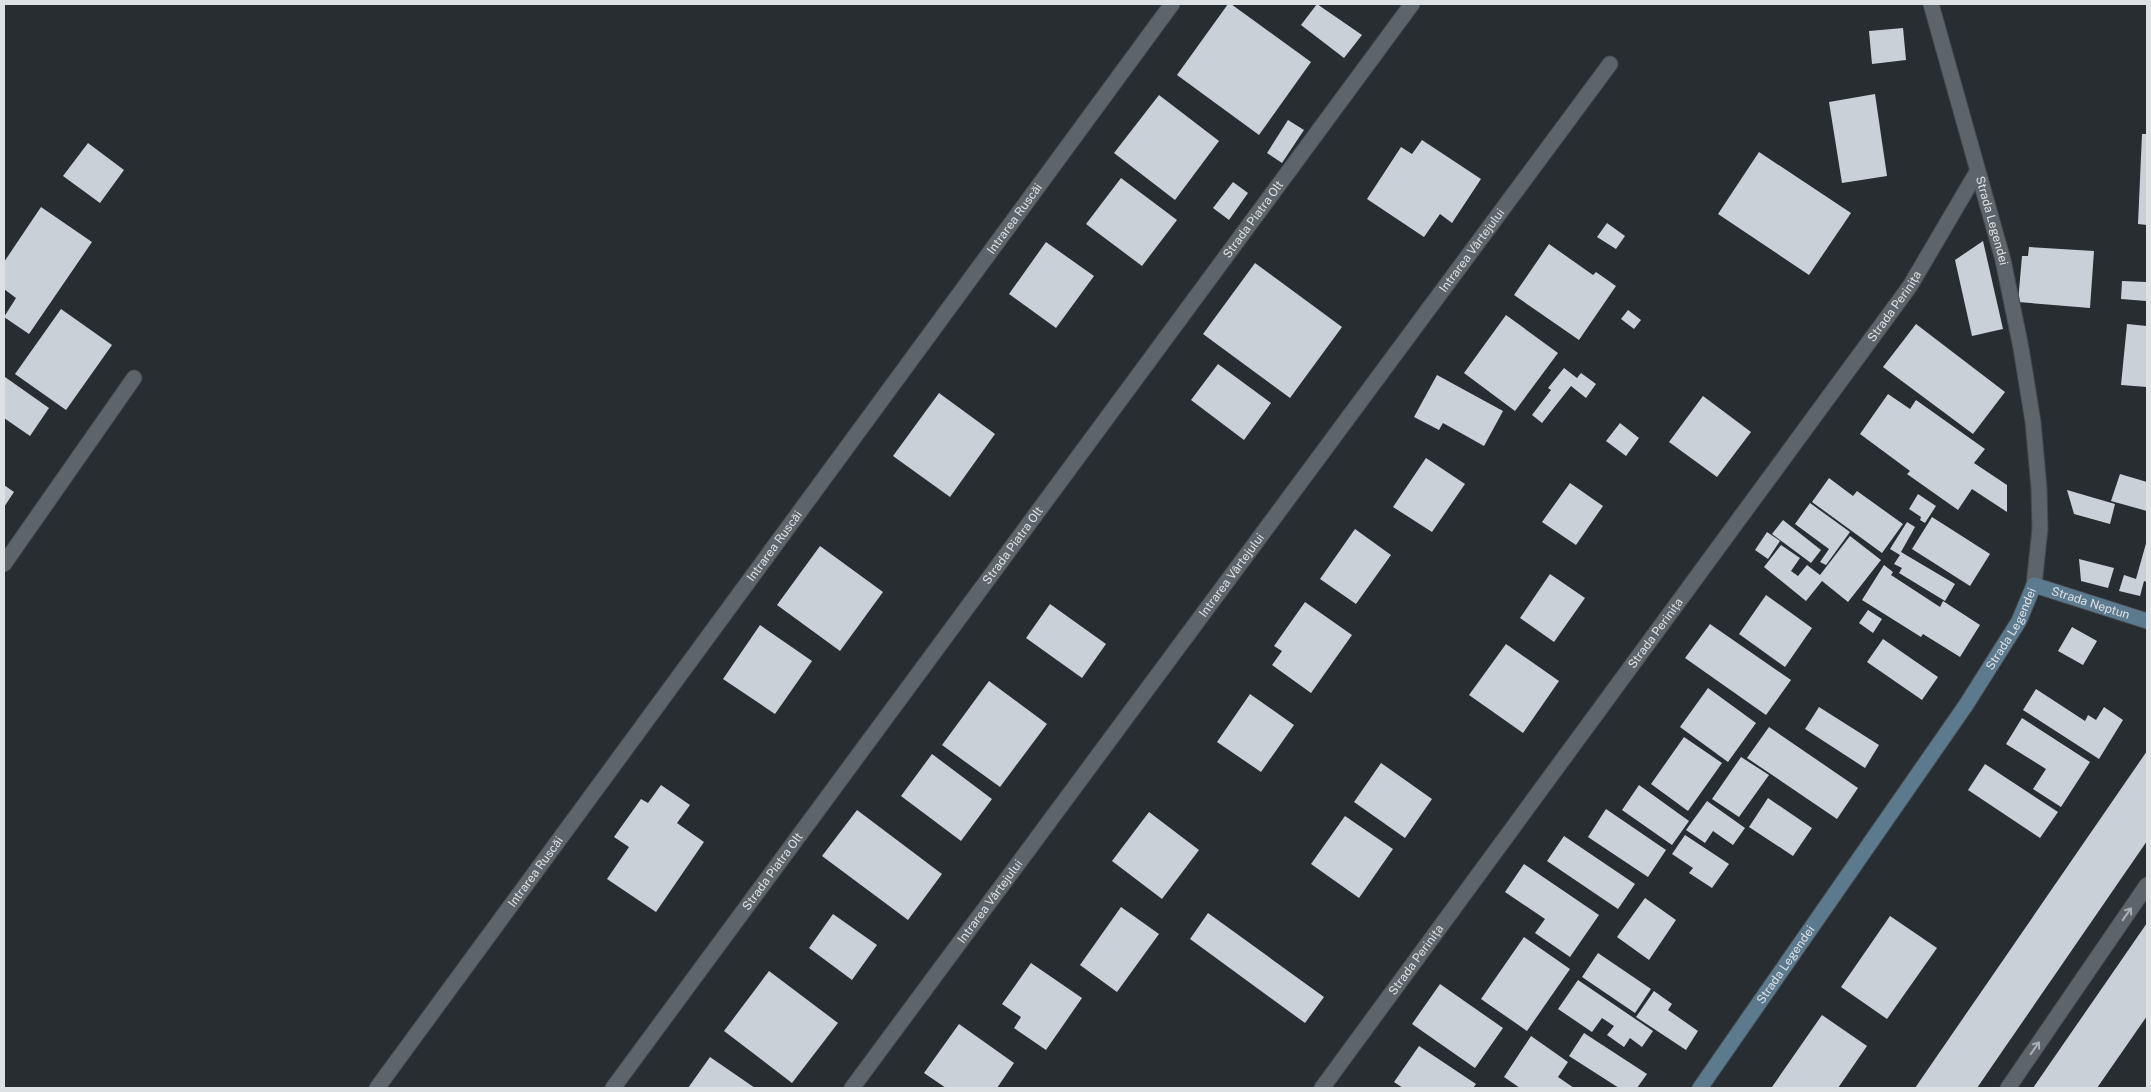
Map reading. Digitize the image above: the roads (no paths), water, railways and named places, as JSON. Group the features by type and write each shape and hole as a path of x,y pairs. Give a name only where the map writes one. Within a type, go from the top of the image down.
{"street":[{"name":"Intrarea Ruscăi","path":"377,1088 1172,4"},
{"name":"Strada Piatra Olt","path":"612,1088 1412,4"},
{"name":"Strada Legendei","path":"1700,1088 1971,698 2019,621 2034,586 2040,529 2033,422 2021,348 2003,260 1931,4"},
{"name":"Intrarea Vârtejului","path":"852,1088 1610,64"},
{"name":"Strada Perinița","path":"1322,1088 1910,286 1977,172"},
{"path":"4,564 134,378"},
{"name":"Strada Neptun","path":"2034,586 2147,621"},
{"path":"2008,1088 2147,885"}]}
